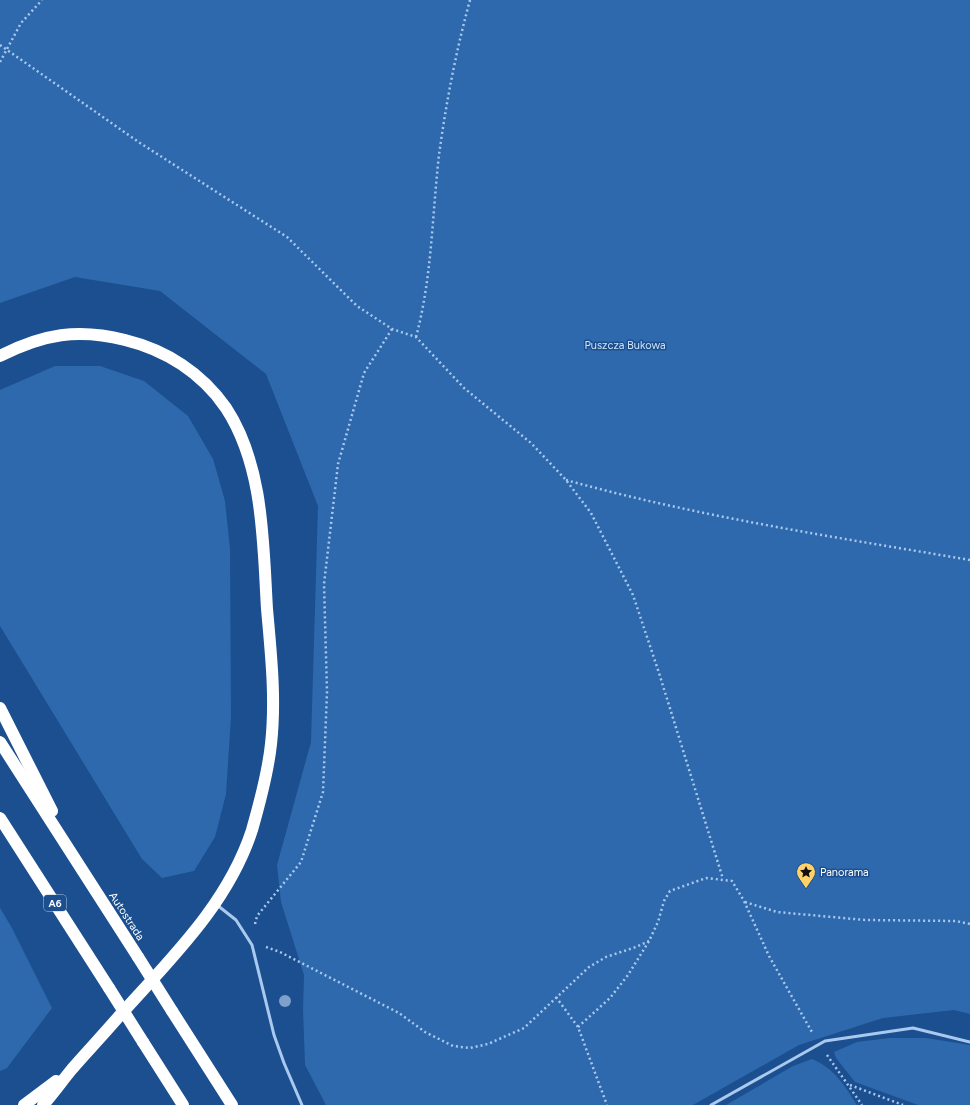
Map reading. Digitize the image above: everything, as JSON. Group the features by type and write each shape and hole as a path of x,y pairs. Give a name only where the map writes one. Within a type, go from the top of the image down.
{"highway":[{"path":"0,356 30,342 72,333 102,335 135,342 170,357 206,384 227,410 242,439 252,472 260,512 272,664 272,727 268,766 251,831 231,879 216,903 190,937 73,1068 43,1105"},
{"path":"0,708 82,871"},
{"name":"Autostrada","path":"0,742 232,1105"},
{"name":"A6","path":"0,818 183,1105"},
{"path":"24,1105 73,1068"}],"lane":[{"path":"216,903 236,920 250,941 257,959 274,1035 289,1076 302,1105"},
{"path":"711,1105 825,1041 913,1028 970,1042"}],"path":[{"path":"0,62 21,23 42,0"},
{"path":"416,337 424,308 440,155 454,59 470,0"},
{"path":"0,45 140,143 287,237 357,306 392,328 416,337 464,388 531,443 566,480 592,513 633,595 723,879"},
{"path":"392,328 364,373 338,464 324,584 327,692 323,792 301,862 257,916 250,941 280,952 399,1013 425,1032 453,1046 470,1048 488,1044 524,1028 589,967 606,957 649,941"},
{"path":"566,480 626,497 805,533 970,560"},
{"path":"578,1027 610,998 628,975 649,941 658,922 664,901 670,891 706,878 732,881 744,902 769,956 819,1044 862,1105"},
{"path":"744,902 777,912 865,920 956,921 970,924"},
{"path":"556,997 578,1027 607,1105"},
{"path":"849,1085 903,1105"}],"green space":[{"name":"Puszcza Bukowa","path":"0,0 970,0 970,1014 954,1010 883,1018 799,1045 693,1105 326,1105 305,1065 303,1010 304,975 281,902 277,865 311,742 318,506 266,374 160,291 75,277 0,303"},
{"path":"55,366 100,366 144,381 188,416 213,459 225,501 230,549 231,717 226,794 215,837 194,871 162,878 142,859 0,626 0,390"},
{"path":"0,908 12,928 52,1008 7,1068 0,1071"},
{"path":"889,1038 926,1038 970,1045 970,1105 918,1105 855,1082 836,1058 834,1052 857,1042"},
{"path":"812,1059 833,1072 857,1105 726,1105 793,1066"}],"place":[{"name":"Panorama","path":"806,889"}]}
